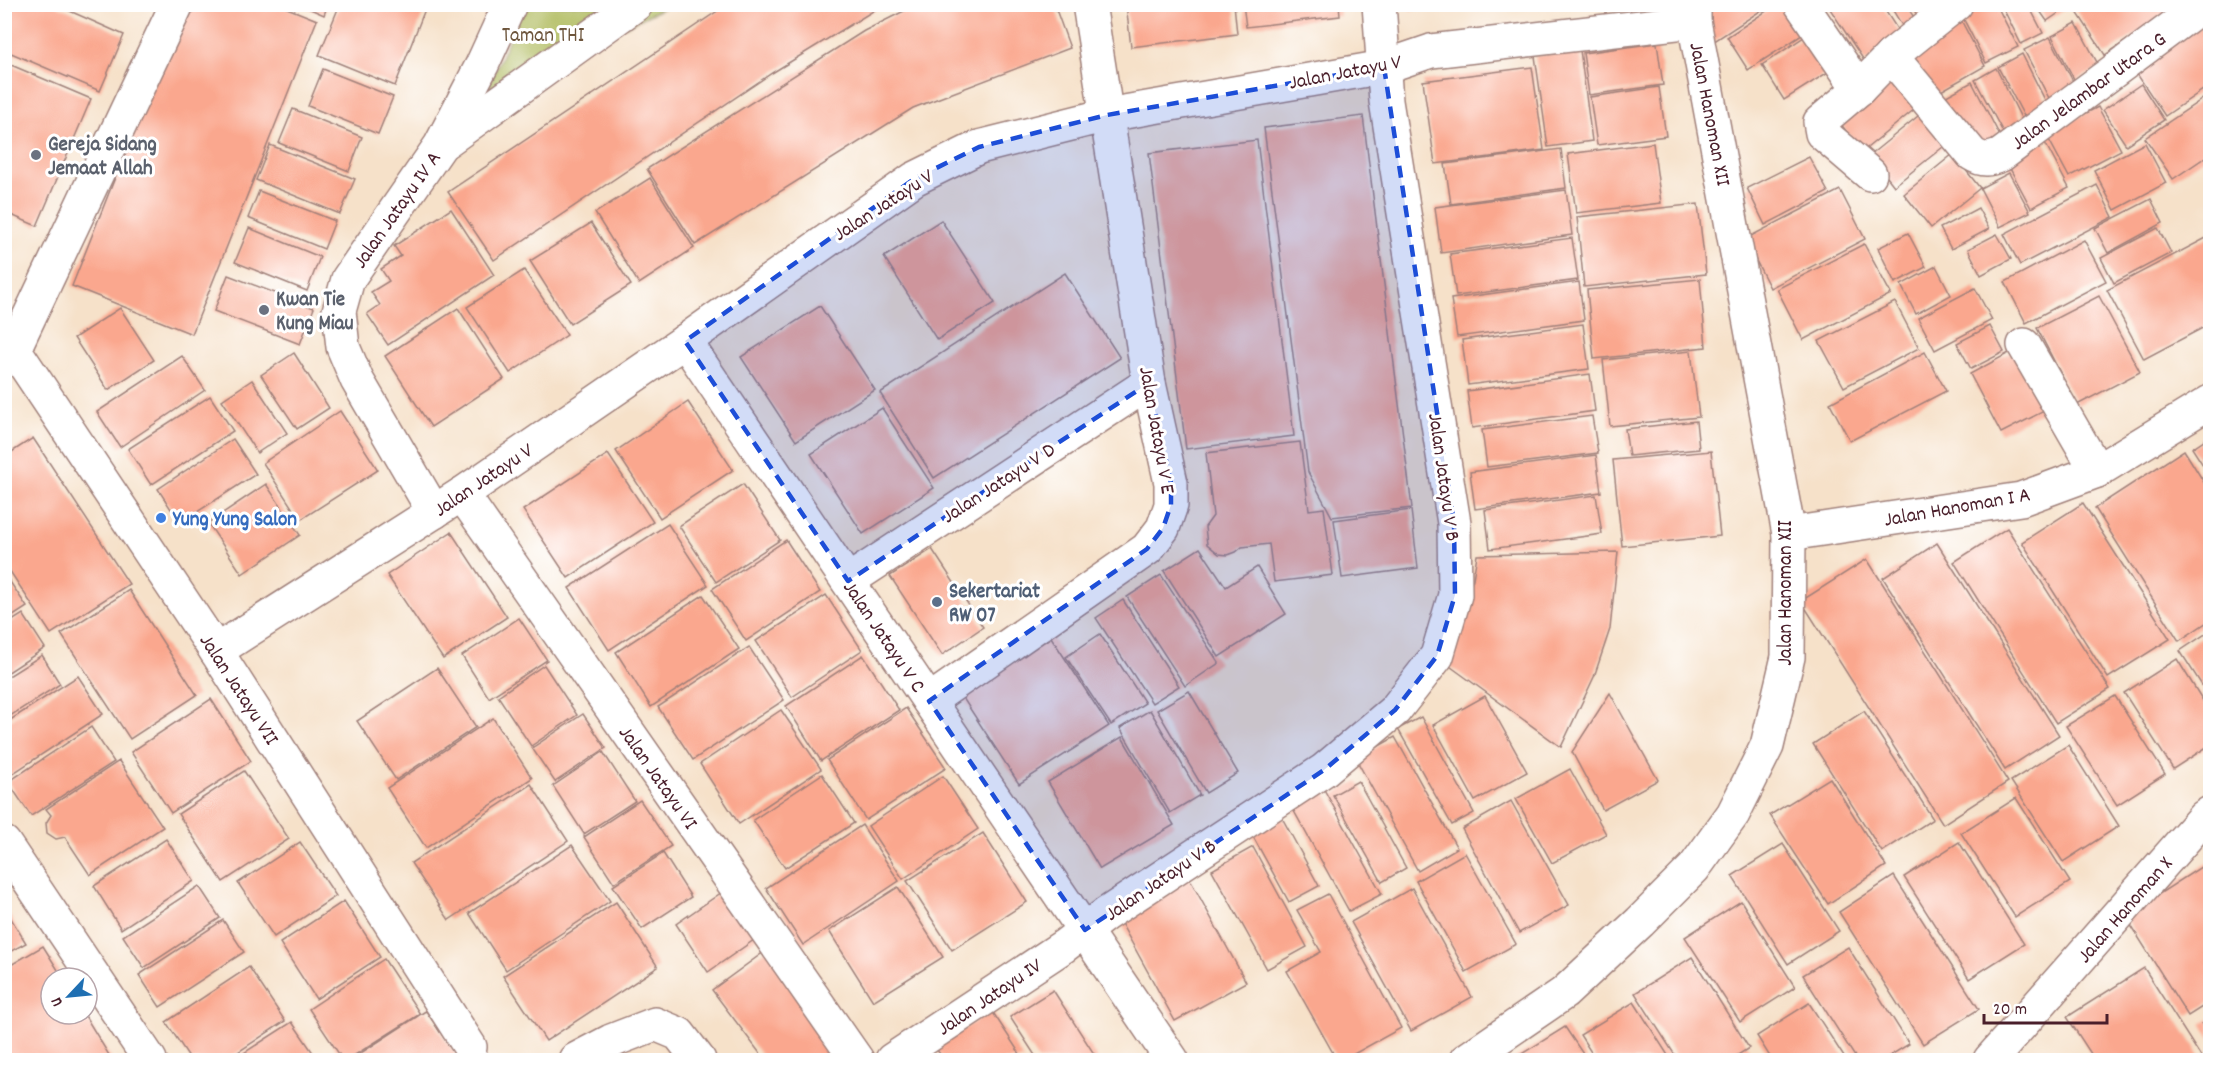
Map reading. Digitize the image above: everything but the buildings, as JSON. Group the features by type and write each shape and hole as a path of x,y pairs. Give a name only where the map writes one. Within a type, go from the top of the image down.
{"street":[{"path":"8,348 177,4"},
{"name":"Jalan Jatayu IV A","path":"434,512 357,380 343,347 339,311 348,279 440,146 482,65 510,4"},
{"path":"440,146 636,4"},
{"path":"1089,4 1107,115"},
{"name":"Jalan Jatayu V B","path":"1085,930 1324,770 1395,710 1437,656 1455,595 1454,523 1386,101 1379,4"},
{"path":"1801,4 1859,89"},
{"path":"1870,174 1822,133 1820,122 1859,89 1891,56 1956,4"},
{"name":"Jalan Jelambar Utara G","path":"1891,56 1972,154 1981,160 1992,159 2204,4"},
{"name":"Jalan Jatayu V","path":"216,651 462,494 685,341 914,179 979,147 1107,115 1384,67 1431,51 1694,13"},
{"name":"Jalan Hanoman XII","path":"1466,1060 1564,993 1694,868 1733,814 1767,746 1788,657 1789,534 1694,13"},
{"name":"Jalan Jatayu V E","path":"929,701 1147,549 1163,528 1171,505 1171,483 1149,383 1107,115"},
{"name":"Jalan Jatayu V C","path":"685,341 1172,1060"},
{"path":"2024,345 2097,471"},
{"name":"Jalan Jatayu VII","path":"8,348 216,651 470,1047"},
{"name":"Jalan Jatayu V D","path":"848,581 1149,383"},
{"name":"Jalan Hanoman I A","path":"1789,534 2021,499 2097,471 2211,402"},
{"name":"Jalan Jatayu VI","path":"462,494 857,1060"},
{"name":"Jalan Hanoman X","path":"2006,1054 2208,819"},
{"path":"4,843 150,1060"},
{"name":"Jalan Jatayu IV","path":"892,1060 1085,930"},
{"path":"574,1060 616,1051 655,1024 680,1034 699,1060"}],"highlighted area":[{"path":"1384,67 1454,523 1455,595 1437,656 1395,710 1324,770 1085,930 929,701 1147,549 1163,528 1171,505 1171,483 1149,383 848,581 685,341 914,179 979,147 1107,115"}],"green space":[{"name":"Taman THI","path":"524,5 669,5 484,95"}],"place":[{"name":"Gereja Sidang Jemaat Allah","path":"36,155"},
{"name":"Kwan Tie Kung Miau","path":"264,310"},
{"name":"Yung Yung Salon","path":"161,518"},
{"name":"Sekertariat RW 07","path":"937,602"}]}
